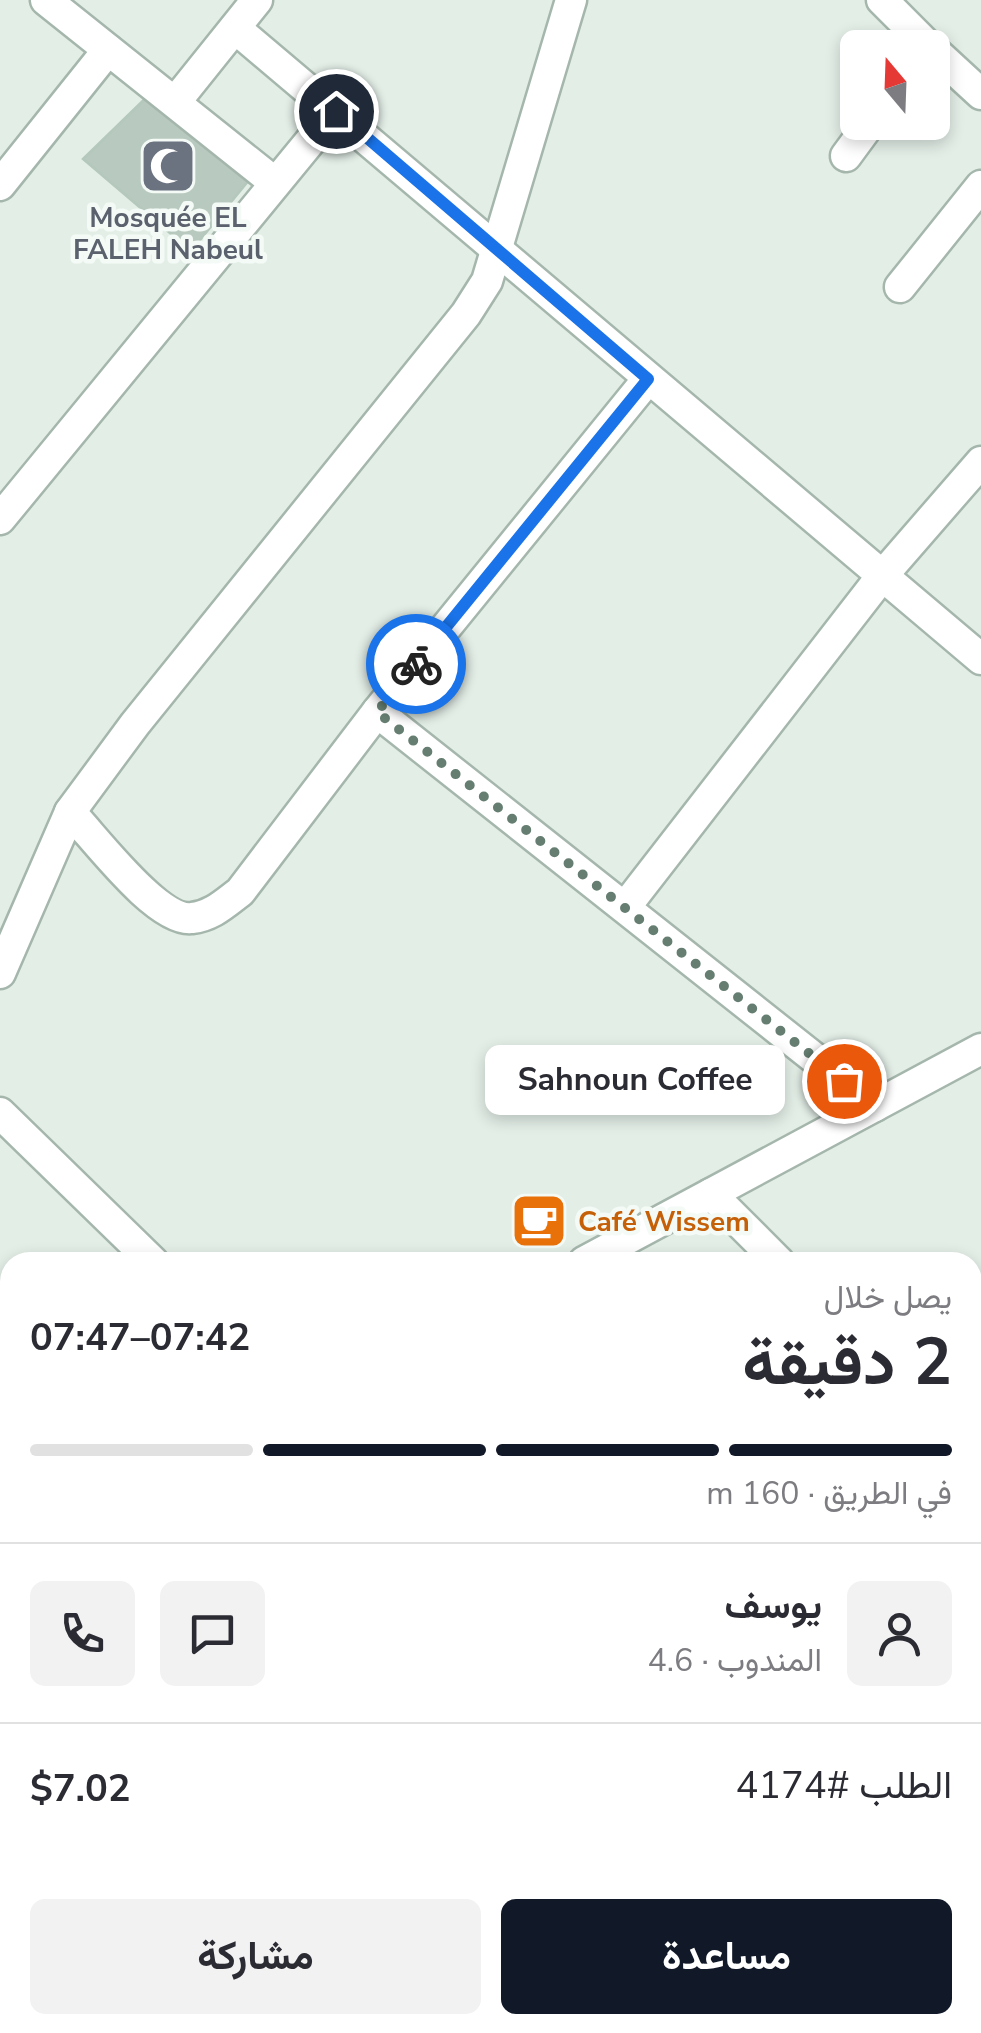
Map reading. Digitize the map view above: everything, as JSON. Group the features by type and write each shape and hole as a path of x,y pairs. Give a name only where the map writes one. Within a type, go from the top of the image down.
{"street":[{"path":"46,0 274,182"},
{"path":"176,100 257,0"},
{"path":"0,973 70,812 135,724 466,314 486,282 571,0"},
{"path":"884,1 913,30"},
{"path":"235,28 981,659"},
{"path":"0,185 108,50"},
{"path":"950,65 981,94"},
{"path":"0,518 336,111"},
{"path":"846,156 858,140"},
{"path":"900,287 981,186"},
{"path":"70,812 163,911 188,919 211,914 240,892 377,712 648,379"},
{"path":"626,906 882,576 981,462"},
{"path":"377,712 875,1106"},
{"path":"603,1252 981,1049"},
{"path":"0,1113 143,1252"},
{"path":"711,1194 769,1252"}],"building":[{"name":"Mosquée EL FALEH Nabeul","path":"153,91 254,174 191,251 83,159"}],"way so far":[{"path":"416,664 377,712 844,1081"}],"place":[{"name":"Mosquée EL FALEH Nabeul","path":"168,166"},
{"name":"Sahnoun Coffee","path":"844,1081"},
{"name":"Café Wissem","path":"539,1221"}],"route":[{"path":"336,111 648,379 416,664"}]}
